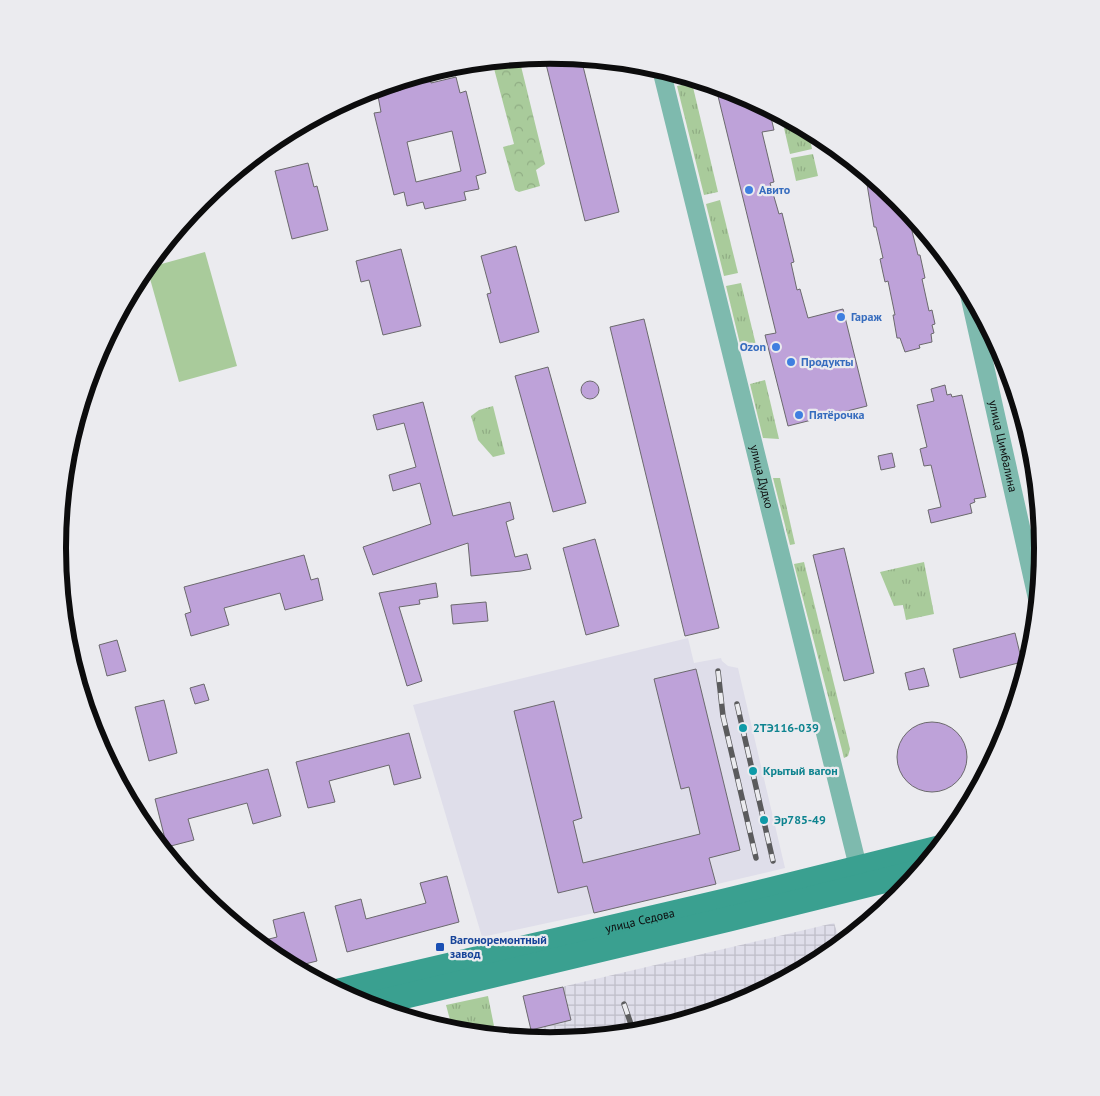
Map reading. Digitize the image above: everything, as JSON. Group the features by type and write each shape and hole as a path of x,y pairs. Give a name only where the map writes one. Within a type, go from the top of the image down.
{"main road":[{"name":"улица Седова","path":"381,1002 729,919 926,853"},
{"name":"улица Седова","path":"350,988 726,901 860,876 909,873"}],"street":[{"name":"улица Дудко","path":"663,77 860,876"},
{"name":"улица Цимбалина","path":"973,314 1033,580"}],"shaded area":[{"path":"688,638 694,663 721,658 728,666 738,668 785,868 482,937 413,705"},
{"path":"834,923 839,937 792,967 735,995 706,1007 644,1023 582,1031 532,1031 523,996"}],"green space":[{"path":"521,65 545,164 536,170 540,186 519,192 515,190 503,147 514,144 494,67"},
{"path":"688,84 692,85 718,192 704,195 677,86"},
{"path":"789,127 810,140 812,149 790,154 784,128"},
{"path":"813,154 818,176 796,181 791,158"},
{"path":"720,200 738,273 724,276 706,204"},
{"path":"205,252 237,366 179,382 149,276 157,265"},
{"path":"741,283 756,345 741,348 726,286"},
{"path":"765,380 779,439 763,438 750,384"},
{"path":"493,406 505,454 493,457 478,440 471,416 479,410"},
{"path":"773,478 780,478 795,544 790,545"},
{"path":"804,562 850,749 848,756 844,758 794,564"},
{"path":"924,562 934,614 906,620 903,605 894,606 880,572"},
{"path":"488,996 495,1029 451,1022 446,1005"}],"building":[{"path":"546,64 583,65 619,212 585,221"},
{"path":"456,77 460,93 466,91 486,173 476,176 479,189 464,192 466,200 425,209 423,202 407,206 404,192 394,195 374,113 381,112 378,96 401,90 400,87 425,80 430,79 431,83","holes":["452,131 461,171 416,182 407,142"]},
{"path":"717,94 771,118 774,130 762,132 774,182 770,183 779,214 782,213 794,262 791,263 797,290 800,289 808,318 843,309 867,406 788,426 765,335 776,333"},
{"path":"308,163 314,187 317,186 328,230 292,239 275,171"},
{"path":"867,182 911,225 925,278 922,279 929,311 932,310 935,324 932,325 934,333 931,334 932,342 919,345 920,348 905,352 900,338 897,338 893,315 895,315 888,281 885,282 880,259 883,258 876,227 874,227"},
{"path":"516,246 539,332 500,343 487,294 491,293 481,256"},
{"path":"401,249 421,326 383,335 369,280 361,282 356,261"},
{"path":"644,319 719,628 685,636 610,327"},
{"path":"548,367 586,503 553,512 515,376"},
{"path":"590,381 596,384 599,390 596,396 590,399 584,396 581,390 584,384"},
{"path":"945,385 947,395 951,394 952,397 962,395 986,497 974,499 975,502 970,504 972,513 931,523 928,510 941,507 931,465 924,466 920,449 927,447 917,405 934,401 931,389"},
{"path":"423,402 453,516 510,502 514,519 506,522 515,557 527,554 531,569 471,576 468,543 373,575 363,547 431,524 420,483 393,491 389,475 416,467 404,423 377,430 373,415"},
{"path":"892,453 895,467 881,470 878,456"},
{"path":"595,539 619,626 586,635 563,548"},
{"path":"844,548 874,673 844,681 813,555"},
{"path":"304,555 311,580 318,578 323,600 285,610 280,593 224,608 229,625 191,636 185,614 191,612 184,587"},
{"path":"436,583 438,597 419,600 420,604 399,607 422,681 407,686 379,593"},
{"path":"486,602 488,621 453,624 451,605"},
{"path":"1015,633 1021,659 1020,662 960,678 953,649"},
{"path":"117,640 126,671 107,676 99,645"},
{"path":"924,668 929,686 909,690 905,673"},
{"path":"696,669 740,850 709,858 716,884 594,913 587,886 558,893 514,711 554,701 582,818 573,821 583,863 700,834 689,787 681,789 654,679"},
{"path":"204,684 209,700 195,704 190,688"},
{"path":"164,700 177,753 149,761 135,707"},
{"path":"939,722 952,728 961,737 965,743 967,757 965,771 957,782 946,790 925,792 918,790 907,782 899,771 897,750 899,743 907,732 918,724"},
{"path":"409,733 421,778 394,785 389,765 329,781 335,802 308,808 296,762"},
{"path":"268,769 281,816 253,824 247,803 188,819 194,840 169,847 166,843 155,799"},
{"path":"447,876 459,922 347,952 335,906 361,899 366,919 426,903 420,883"},
{"path":"304,912 317,961 304,964 266,940 277,937 273,920"},
{"path":"563,987 571,1020 531,1030 523,996"}],"railway":[{"path":"718,671 723,716 756,858"},
{"path":"737,704 773,861"},
{"path":"624,1004 631,1025"}],"place":[{"name":"Авито","path":"749,190"},
{"name":"Гараж","path":"841,317"},
{"name":"Ozon","path":"776,347"},
{"name":"Продукты","path":"791,362"},
{"name":"Пятёрочка","path":"799,415"},
{"name":"2ТЭ116-039","path":"743,728"},
{"name":"Крытый вагон","path":"753,771"},
{"name":"Эр785-49","path":"764,820"},
{"name":"Вагоноремонтный завод","path":"440,947"}]}
